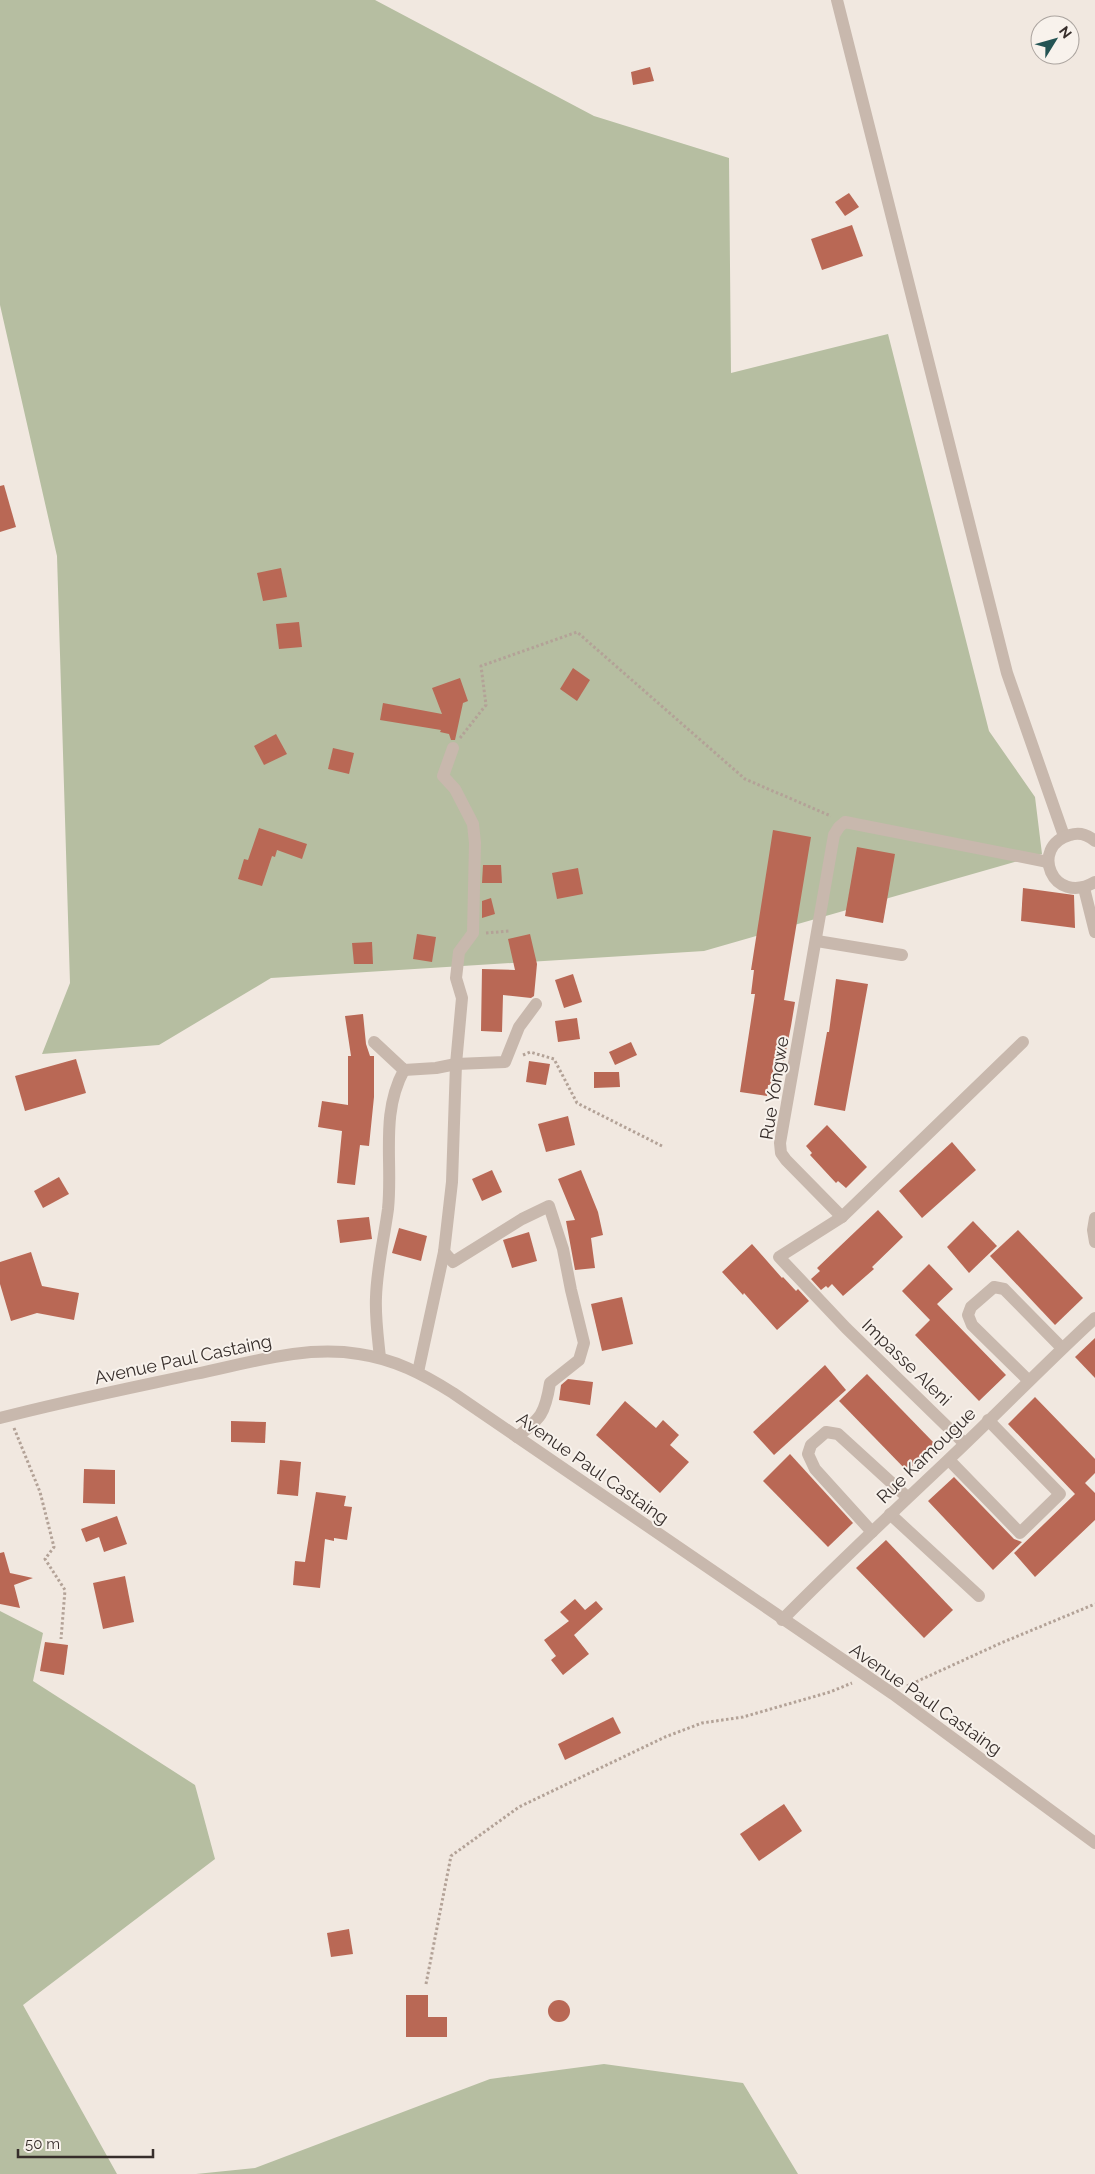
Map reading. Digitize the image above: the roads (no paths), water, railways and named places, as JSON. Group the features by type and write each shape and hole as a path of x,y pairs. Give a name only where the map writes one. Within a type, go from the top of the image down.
{"street":[{"path":"837,0 1007,673 1064,836"},
{"path":"418,1372 444,1252 452,1182 456,1064 462,998 456,978 458,952 473,933 475,843 473,824 455,789 443,776 452,748"},
{"name":"Rue Yongwe","path":"842,1217 781,1153 782,1131 834,836 839,827 845,822 1048,862"},
{"path":"1095,841 1084,835 1064,836 1052,847 1048,862 1054,878 1067,888 1090,885 1095,932"},
{"path":"817,941 902,955"},
{"path":"374,1042 404,1070 436,1068 456,1064 505,1062 519,1027 536,1004"},
{"path":"842,1217 1023,1042"},
{"path":"380,1358 376,1298 381,1248 388,1208 388,1135 395,1086 404,1070"},
{"path":"444,1252 453,1262 522,1219 549,1206 563,1249 584,1344 579,1360 550,1383 547,1404 538,1420 517,1437"},
{"name":"Impasse Aleni","path":"842,1217 779,1257 846,1328 964,1443"},
{"path":"1095,1218 1093,1230 1095,1242"},
{"path":"1028,1380 970,1321 968,1315 971,1307 994,1287 1004,1289 1062,1348"},
{"name":"Rue Kamougue","path":"782,1620 907,1497 949,1460 1028,1380 1095,1318"},
{"name":"Avenue Paul Castaing","path":"5,1417 79,1399 303,1351 336,1351 380,1358 418,1372 517,1437 782,1620 893,1694 1095,1843"},
{"path":"949,1460 1020,1533 1060,1494 988,1420"},
{"path":"872,1532 815,1468 808,1454 810,1445 826,1432 838,1434 907,1497"},
{"path":"890,1514 978,1596"}]}
